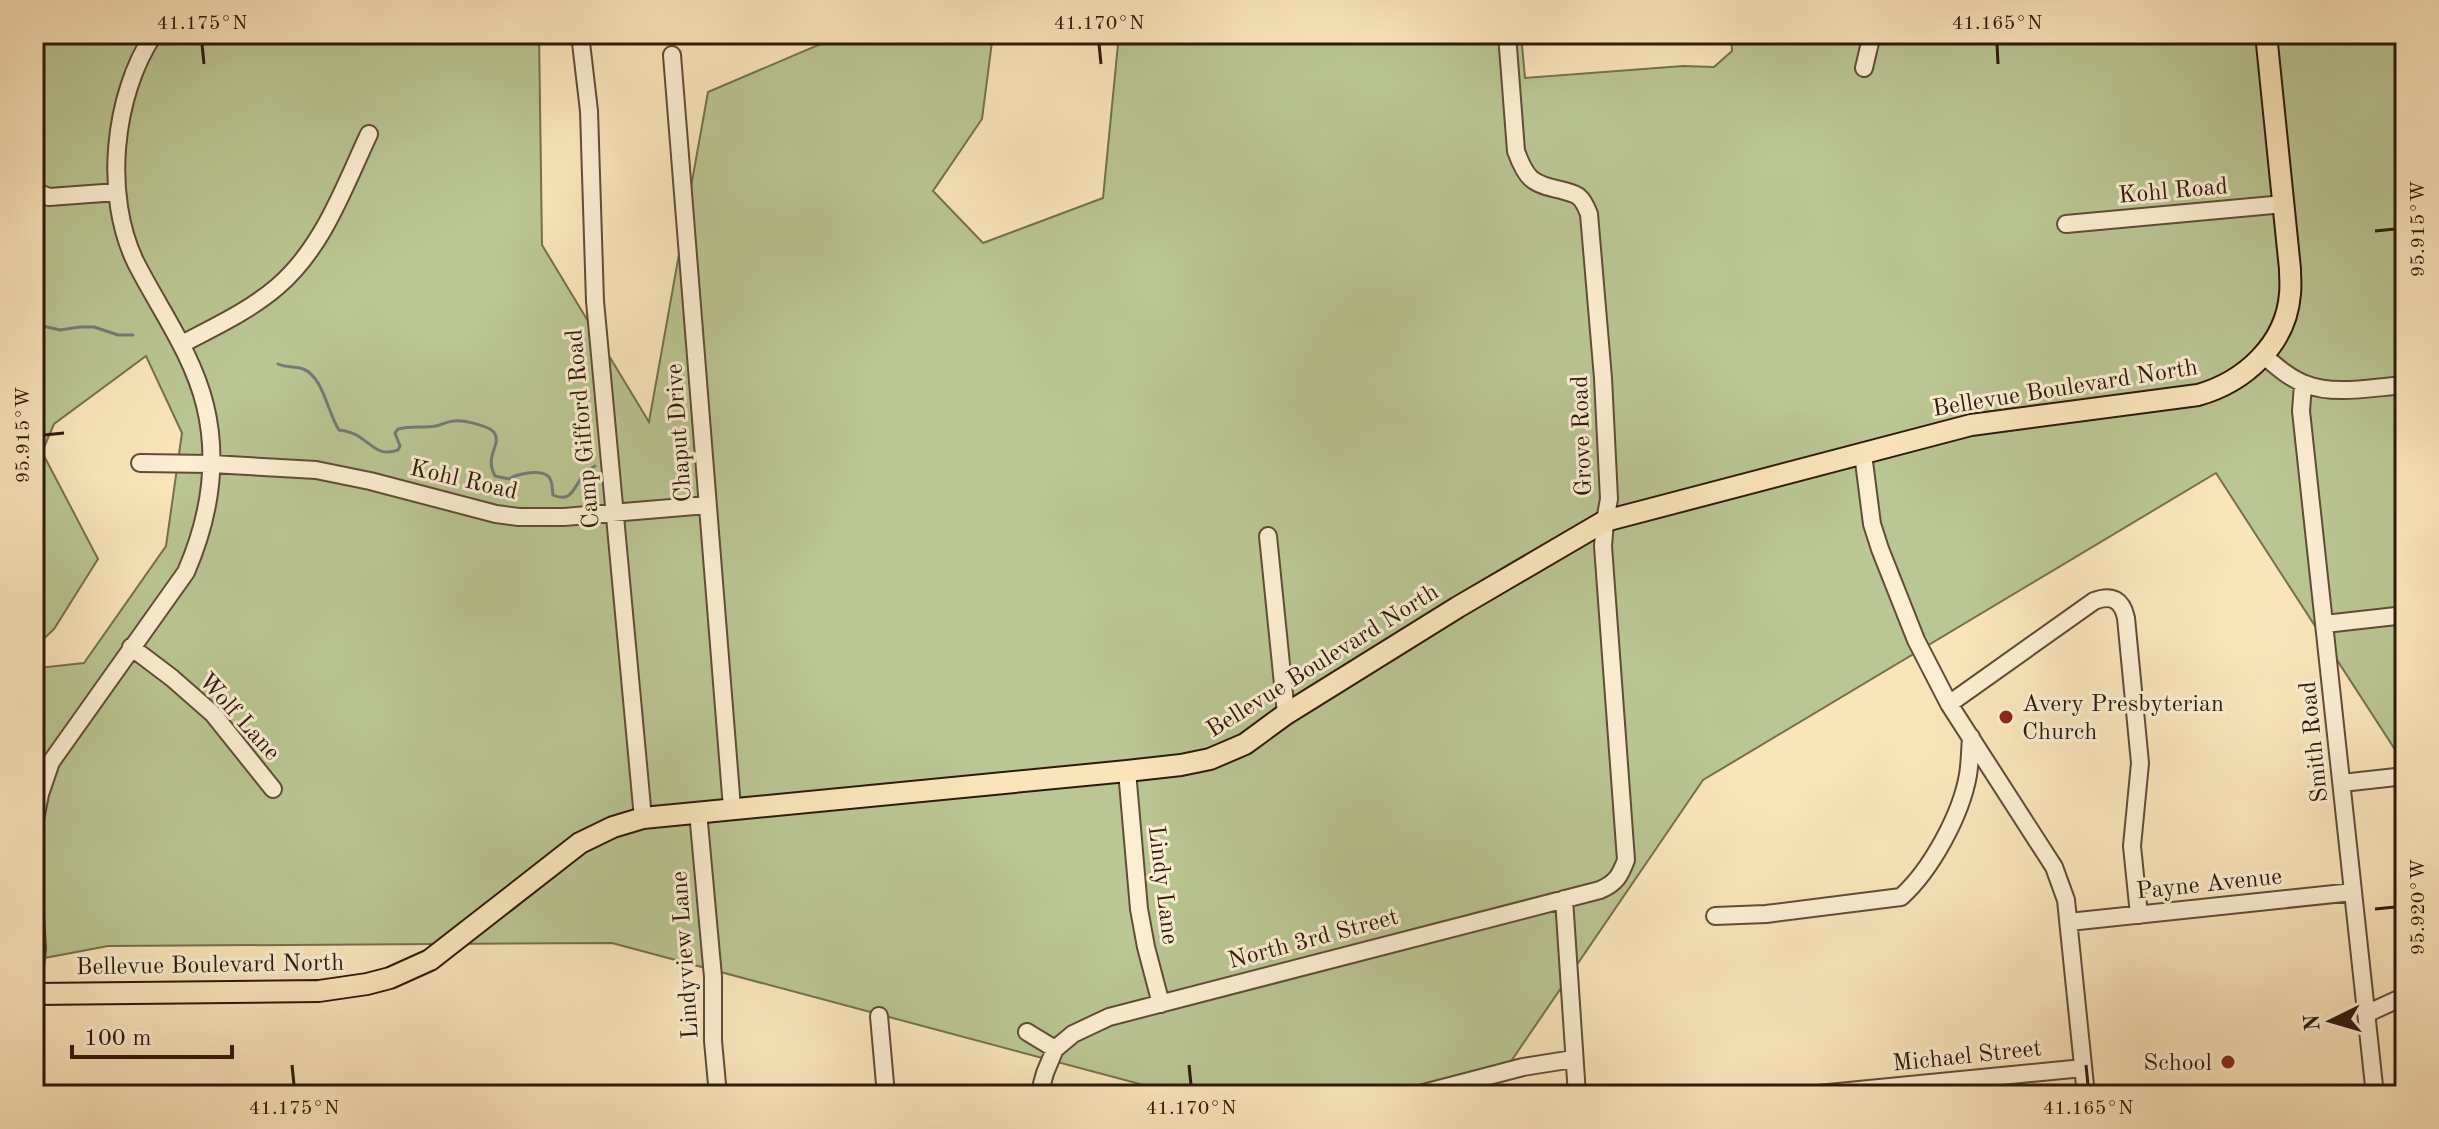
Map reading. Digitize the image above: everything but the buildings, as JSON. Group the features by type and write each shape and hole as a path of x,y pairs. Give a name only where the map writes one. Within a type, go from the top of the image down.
{"main road":[{"name":"Bellevue Boulevard North","path":"34,994 319,991 367,984 390,978 430,960 580,843 613,827 643,818 1127,771 1210,759 1245,744 1286,714 1458,607 1605,521 1971,425 2198,395 2219,389 2234,381 2263,355 2279,334 2290,295 2266,34"}],"street":[{"path":"34,825 51,762 171,595 191,561 203,522 212,464 205,403 182,344 134,259 117,192 117,148 123,108 143,50 154,34"},
{"name":"Camp Gifford Road","path":"580,34 589,111 593,279 643,818"},
{"name":"Grove Road","path":"1507,34 1516,151 1521,167 1529,178 1540,185 1581,198 1589,214 1603,378 1609,499 1604,560 1626,860 1619,877"},
{"path":"1864,68 1872,34"},
{"name":"Chaput Drive","path":"672,55 712,434 707,505 732,808"},
{"path":"182,344 252,305 292,273 326,224 369,134"},
{"path":"34,191 49,197 117,192"},
{"name":"Kohl Road","path":"2066,224 2284,204"},
{"path":"2263,355 2303,384 2334,389 2405,385"},
{"name":"Smith Road","path":"2303,384 2301,411 2375,1095"},
{"path":"1863,454 1868,498 1880,549 1916,640 1949,704 2054,867 2062,886 2069,922 2086,1095"},
{"name":"Kohl Road","path":"140,463 316,470 496,514 542,518 707,505"},
{"path":"1268,536 1286,714"},
{"path":"1949,704 2094,601 2104,597 2117,600 2126,618 2140,763 2132,846 2139,915"},
{"path":"2325,624 2405,615"},
{"name":"Wolf Lane","path":"131,647 213,714 273,789"},
{"path":"1715,916 1766,914 1901,897 1913,886 1954,818 1968,777 1971,737"},
{"path":"34,753 51,762"},
{"name":"Lindy Lane","path":"1127,771 1141,919 1161,1004"},
{"path":"2342,783 2405,776"},
{"name":"Lindyview Lane","path":"698,812 713,977 713,1041 718,1095"},
{"name":"North 3rd Street","path":"1055,1049 1073,1034 1109,1017 1600,890 1619,877"},
{"name":"Payne Avenue","path":"2069,922 2353,892"},
{"path":"34,895 37,949 34,975"},
{"path":"1564,899 1577,1095"},
{"path":"2366,1014 2405,996"},
{"path":"879,1016 886,1095"},
{"path":"1027,1032 1055,1049 1039,1095"},
{"path":"1416,1095 1523,1067 1573,1059"},
{"name":"Michael Street","path":"1808,1095 1925,1089 2083,1068"}],"green space":[{"path":"34,34 539,34 542,245 649,422 708,92 844,34 993,34 982,119 933,191 983,243 1103,198 1119,34 1521,34 1525,78 1683,66 1714,67 1732,51 1731,34 2405,34 2405,765 2216,473 1703,780 1488,1095 1181,1095 612,943 108,946 34,960 34,659 38,668 84,663 166,546 182,433 146,356 54,424 42,452 98,559 54,629 34,648"}],"waterway":[{"path":"34,324 60,330 94,327 118,335 133,335"},
{"path":"278,364 310,373 316,379 339,430 356,435 381,451 398,450 400,446 395,433 398,429 458,421 493,431 496,443 491,463 495,476 509,479 528,473 544,474 551,480 553,495 567,497 595,466"}],"place":[{"name":"Avery Presbyterian Church","path":"2006,717"},
{"name":"School","path":"2228,1062"}]}
